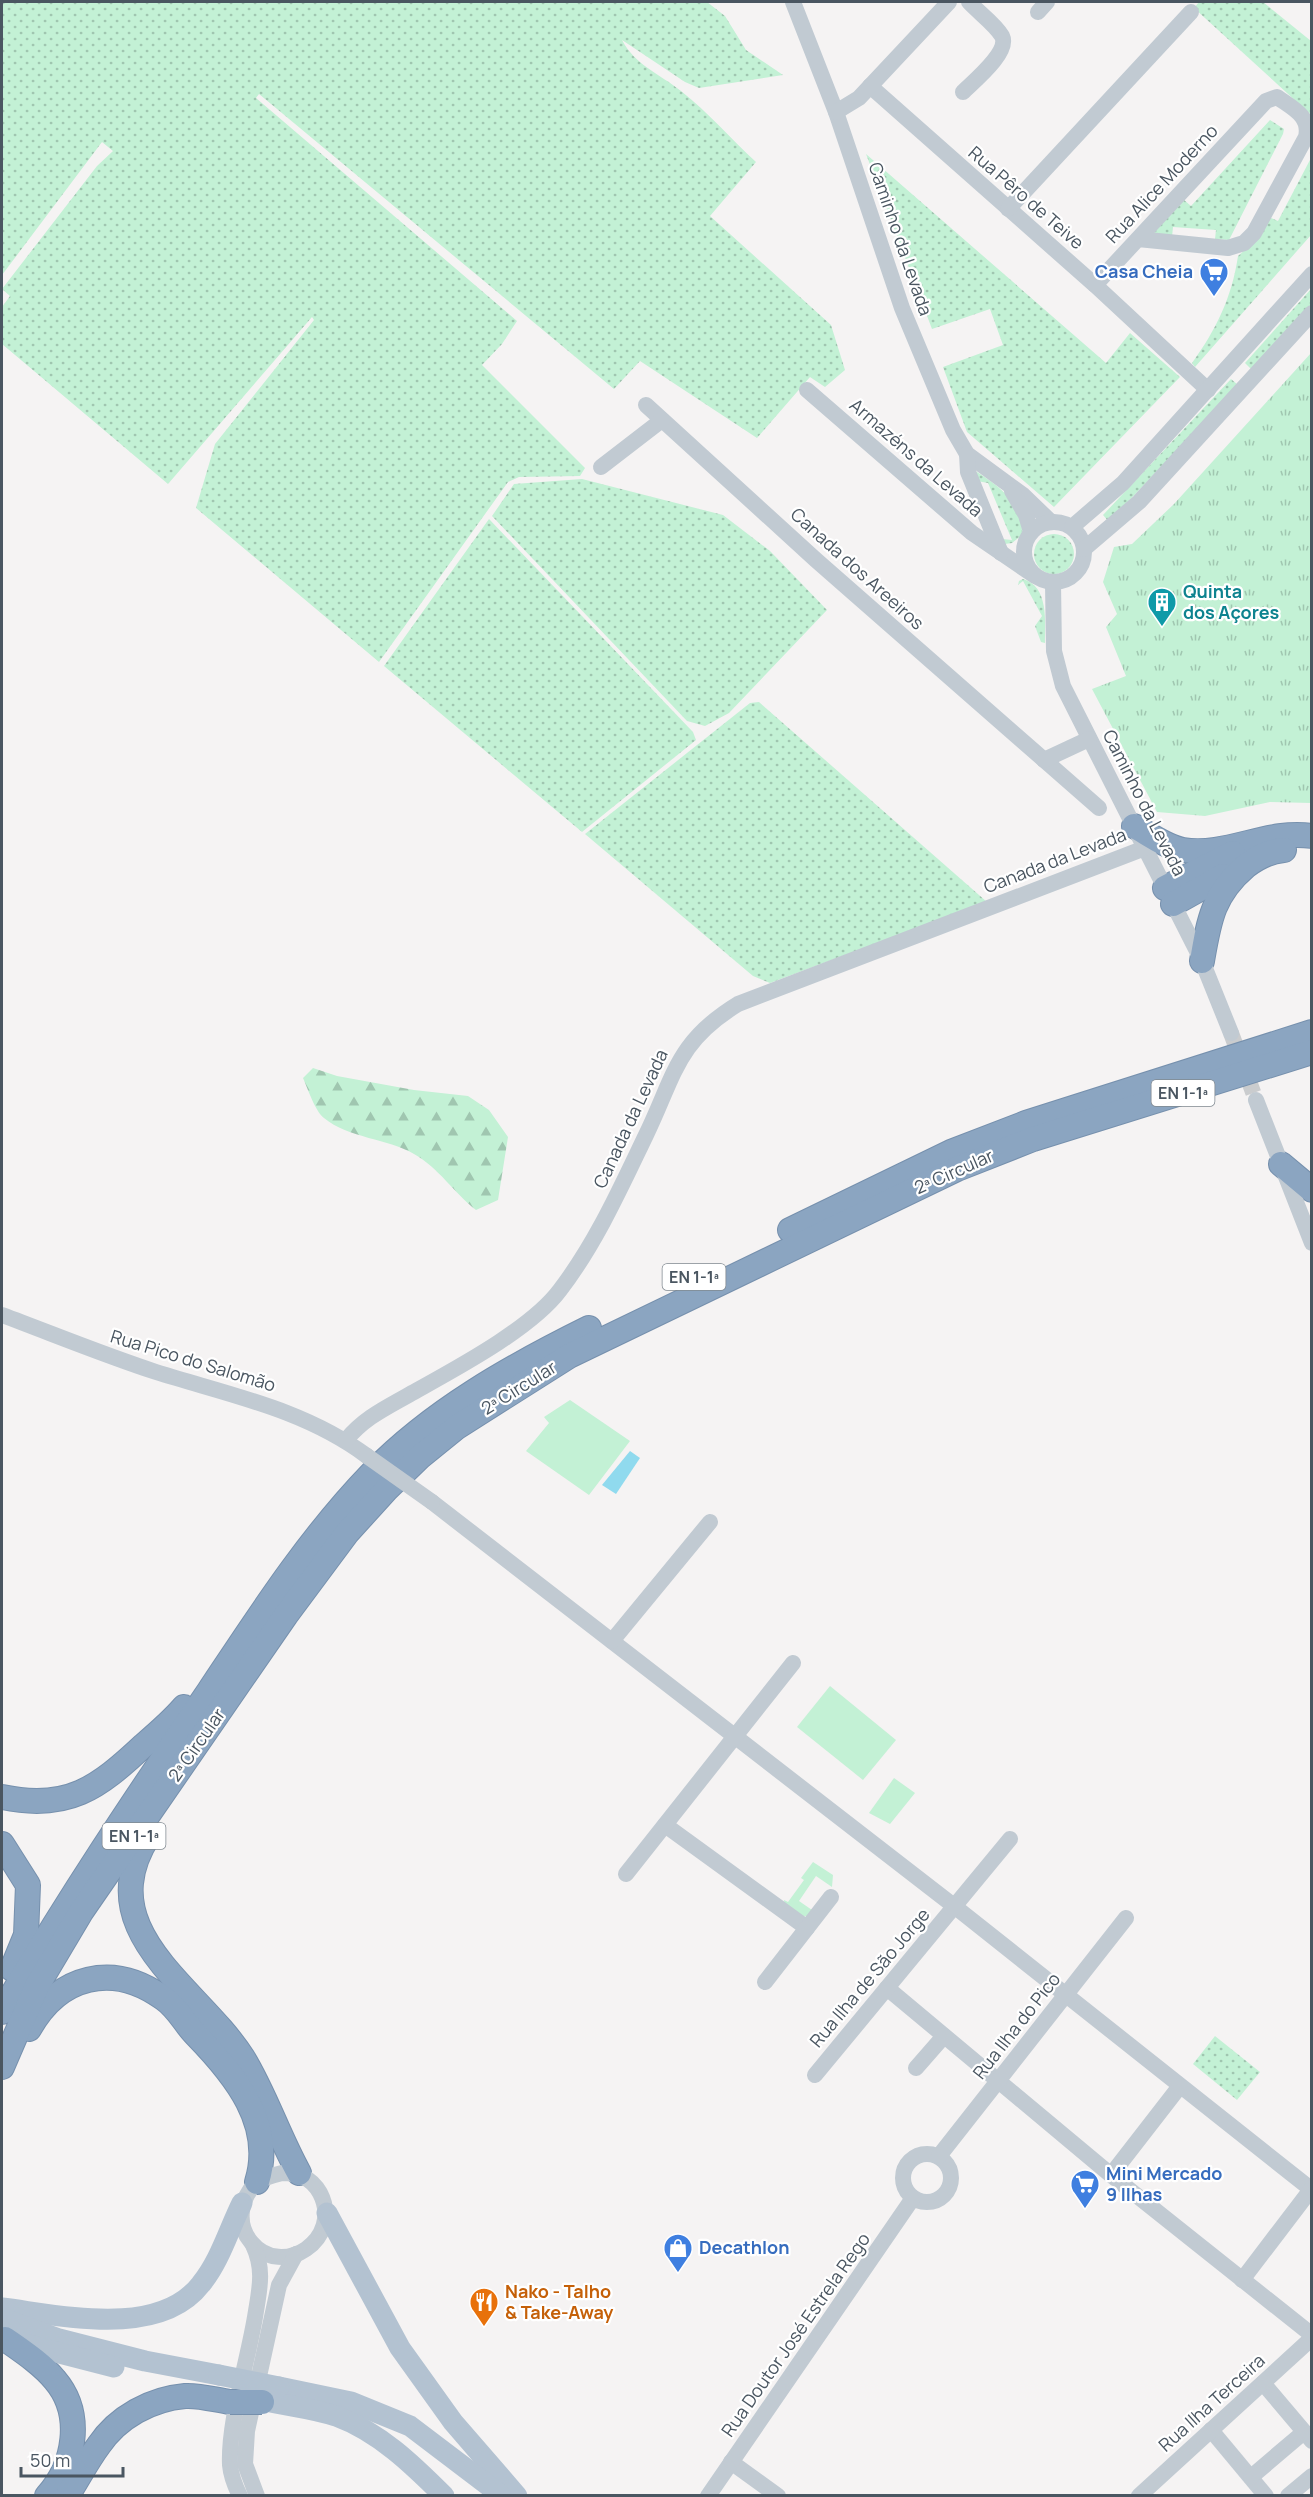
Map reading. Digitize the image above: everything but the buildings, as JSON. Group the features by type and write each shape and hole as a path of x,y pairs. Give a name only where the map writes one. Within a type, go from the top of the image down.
{"highway":[{"path":"1134,826 1182,850 1311,851"},
{"path":"1169,896 1280,836 1311,836"},
{"path":"1202,961 1212,909 1221,891 1257,849"},
{"path":"1280,1053 1311,1027"},
{"name":"2ª Circular","path":"2,2067 37,1986 81,1912 286,1615 347,1533 420,1456 507,1393 569,1356 957,1168 1033,1139 1280,1053 1311,1032"},
{"name":"2ª Circular","path":"2,2012 65,1904 260,1615 340,1510 372,1473 452,1409 541,1352 951,1152 1026,1123 1280,1053 1311,1052"},
{"path":"1280,1053 1311,1059"},
{"path":"1281,1164 1311,1190"},
{"path":"2,1797 39,1802 64,1799 89,1790 105,1780 171,1721 260,1615"},
{"path":"264,1650 254,1675 140,1849 132,1876 131,1895 134,1916 143,1939 159,1963 192,1996 242,2056 298,2173"},
{"path":"2,1844 28,1885 26,1935 2,1995"},
{"path":"2,2079 35,2019 48,2002 69,1985 106,1977 126,1979 164,1998 178,2011 226,2068 245,2096 260,2129 264,2153 257,2182"},
{"path":"3,2331 56,2381 69,2404 74,2439 58,2484 48,2496"},
{"path":"67,2496 99,2444 116,2425 138,2409 160,2400 222,2389 269,2398"}],"main road":[{"path":"2,2308 90,2319 137,2318 157,2314 176,2306 189,2298 202,2283 243,2203"},
{"path":"327,2213 400,2348 453,2422 517,2496"},
{"path":"3,2331 59,2339 145,2361 222,2389"},
{"path":"269,2398 334,2416 361,2427 388,2444 444,2496"},
{"path":"269,2398 351,2402 410,2426 502,2496"},
{"path":"422,2474 422,2485 432,2496"}],"street":[{"name":"Caminho da Levada","path":"793,2 836,112 902,308 959,443 968,454 1051,522"},
{"path":"836,112 859,98 949,2"},
{"path":"963,92 1000,54 1004,45 1001,36 969,2"},
{"path":"1008,208 1191,12"},
{"name":"Rua Pêro de Teive","path":"870,86 1095,285 1208,390"},
{"name":"Rua Alice Moderno","path":"1095,285 1266,101 1277,97 1304,117 1308,128 1306,137 1254,233 1244,243 1228,248 1138,239"},
{"path":"1072,527 1122,483 1311,274"},
{"path":"1084,549 1139,502 1311,313"},
{"name":"Armazéns da Levada","path":"807,390 972,533 1035,576"},
{"name":"Canada dos Areeiros","path":"646,405 1099,808"},
{"path":"601,467 662,420"},
{"name":"Caminho da Levada","path":"968,454 968,472 1001,553"},
{"name":"Caminho da Levada","path":"1006,483 1026,514 1031,532"},
{"path":"1051,522 1072,527 1078,533 1084,549 1084,558 1076,573 1062,582 1053,583 1035,576 1028,569 1023,550 1031,532 1040,525 1051,522"},
{"path":"1001,553 1023,550"},
{"name":"Caminho da Levada","path":"1053,583 1056,662 1067,694 1202,961 1231,1034"},
{"path":"1044,760 1089,739"},
{"name":"Canada da Levada","path":"346,1440 361,1422 472,1359 541,1310 559,1291 618,1194 652,1123 671,1073 685,1050 723,1013 738,1004 1145,848"},
{"path":"1256,1100 1311,1243"},
{"name":"Rua Pico do Salomão","path":"2,1315 137,1366 263,1402 346,1440 432,1502 735,1736 1311,2189"},
{"path":"612,1641 710,1522"},
{"path":"626,1874 793,1663"},
{"path":"665,1825 807,1928"},
{"name":"Rua Ilha de São Jorge","path":"815,2075 1010,1839"},
{"path":"765,1982 831,1897"},
{"name":"Rua Ilha do Pico","path":"939,2156 1126,1918"},
{"path":"887,1988 1111,2175 1311,2337"},
{"path":"916,2068 944,2036"},
{"path":"1111,2175 1180,2086"},
{"path":"928,2153 939,2156 945,2161 952,2175 948,2191 936,2201 920,2202 913,2198 904,2186 904,2169 908,2162 917,2156 928,2153"},
{"path":"240,2496 230,2465 233,2428 250,2353 261,2281 261,2260 243,2225 243,2203 257,2182 282,2173 298,2173 318,2191 327,2213 322,2233 315,2243 296,2254 273,2256 253,2244"},
{"path":"1242,2280 1311,2189"},
{"name":"Rua Doutor José Estrela Rego","path":"708,2495 913,2198"},
{"path":"256,2496 245,2464 247,2431 279,2285 296,2254"},
{"name":"Rua Ilha Terceira","path":"1139,2496 1311,2337"},
{"path":"1251,2477 1308,2437 1263,2383"},
{"path":"1211,2430 1266,2496"},
{"path":"731,2462 777,2496"},
{"path":"1288,2496 1311,2476"}],"green space":[{"path":"2,2 707,2 725,16 746,50 783,75 699,88 685,82 622,40 627,49 641,63 691,99 756,162 710,216 831,325 845,370 825,387 810,377 757,438 640,361 614,389 259,94 256,98 517,321 502,344 482,365 585,468 580,476 519,477 508,482 379,662 196,508 215,444 314,320 312,317 168,484 2,344 2,307 10,296 2,289 97,166 113,151 102,142 2,275"},
{"path":"1199,2 1263,2 1311,41 1311,115 1194,8"},
{"path":"1270,120 1284,129 1283,134 1229,240 1215,239 1216,230 1173,227 1172,237 1153,234 1183,199 1191,206"},
{"path":"866,154 1106,363 1130,333 1180,377 1054,507 967,432 943,367 1003,345 990,309 932,329"},
{"path":"1311,158 1311,235 1195,367 1192,363 1222,312 1232,285 1238,256 1255,241 1269,217 1278,221"},
{"path":"1311,289 1311,306 1253,371 1245,363"},
{"path":"1311,353 1311,803 1270,802 1205,816 1157,812 1092,689 1126,676 1106,627 1117,614 1103,582 1114,547 1132,544 1174,504"},
{"path":"1231,379 1238,385 1109,522 1103,515"},
{"path":"972,469 999,488 1019,513 1022,535 1012,543 1005,544 1002,539 1012,540 988,483 977,481"},
{"path":"582,479 723,515 770,551 827,610 729,713 705,726 687,721 492,516 514,484"},
{"path":"489,519 693,732 696,740 582,832 384,666"},
{"path":"1054,534 1062,535 1068,540 1073,546 1073,562 1068,568 1062,573 1054,574 1046,573 1040,568 1035,562 1034,554 1035,546 1040,540 1046,535"},
{"path":"1023,579 1037,589 1041,597 1045,615 1045,643 1041,642 1035,626 1042,616 1023,581 1018,585"},
{"path":"759,702 987,902 770,983 753,976 585,834 750,703"},
{"path":"313,1068 337,1076 414,1090 468,1096 489,1110 508,1137 498,1200 476,1210 431,1166 414,1154 345,1130 324,1118 315,1105 303,1078"},
{"path":"570,1400 630,1441 589,1495 526,1451 549,1423 544,1417"},
{"path":"830,1686 896,1740 863,1780 797,1727"},
{"path":"894,1778 915,1793 890,1824 869,1813"},
{"path":"813,1862 833,1875 832,1887 816,1876 799,1901 812,1910 807,1916 798,1917 785,1908 784,1900 788,1902 804,1880 801,1878"},
{"path":"1215,2036 1260,2072 1237,2100 1193,2064"}],"water":[{"path":"630,1451 640,1458 616,1494 602,1485"}],"tunnel":[{"path":"1231,1033 1256,1100"}],"place":[{"name":"Casa Cheia","path":"1214,298"},
{"name":"Quinta dos Açores","path":"1162,628"},
{"name":"Mini Mercado 9 Ilhas","path":"1085,2210"},
{"name":"Decathlon","path":"678,2274"},
{"name":"Nako - Talho & Take-Away","path":"484,2328"}]}
